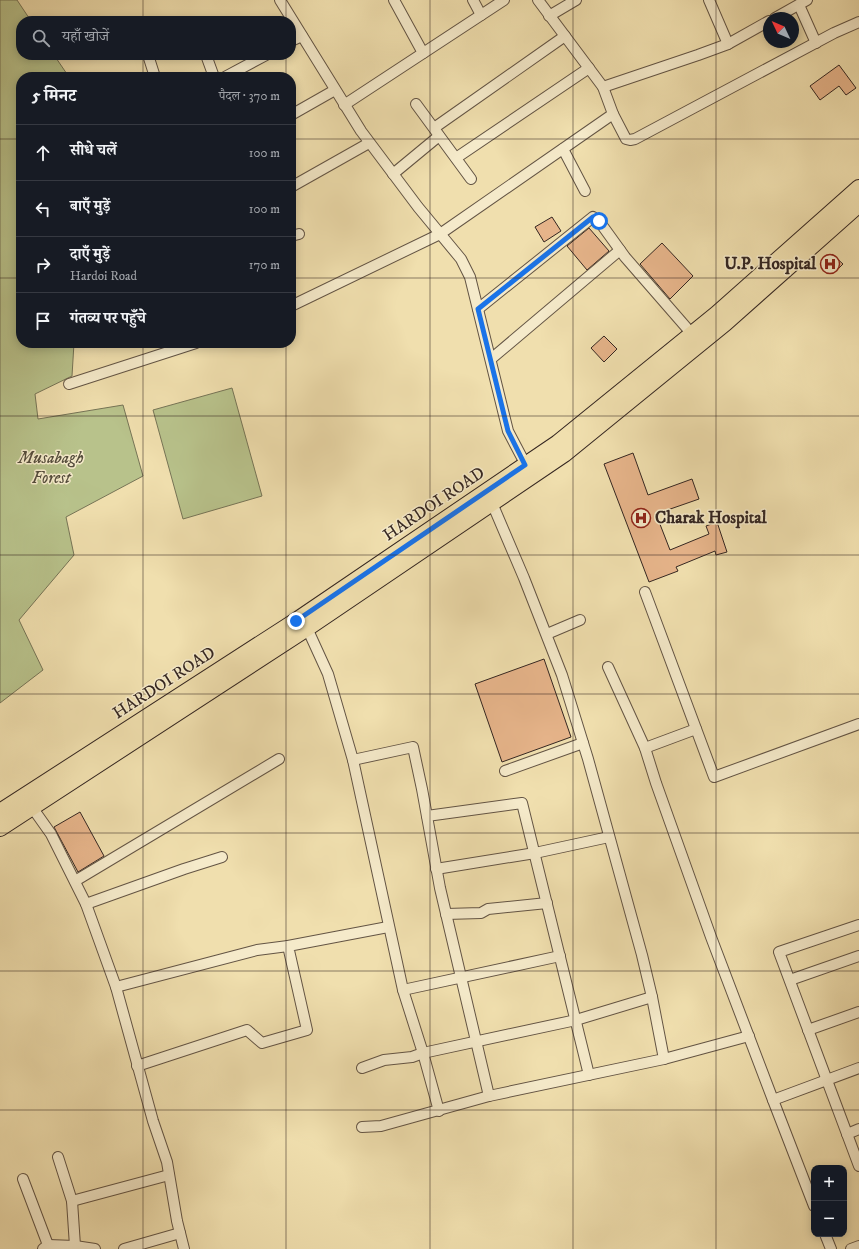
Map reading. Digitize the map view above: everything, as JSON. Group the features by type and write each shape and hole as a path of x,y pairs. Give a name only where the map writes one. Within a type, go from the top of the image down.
{"main road":[{"name":"HARDOI ROAD","path":"0,828 28,802 324,609 492,503 558,443 717,314 859,188"},
{"name":"HARDOI ROAD","path":"0,812 28,802 307,628 324,609 529,470 564,454 724,323 859,204"}],"street":[{"path":"280,0 290,16"},
{"path":"394,0 423,54"},
{"path":"473,0 481,15"},
{"path":"344,105 504,0"},
{"path":"538,0 603,87 613,114 626,139 630,140 634,140 834,33 859,22"},
{"path":"550,16 576,0"},
{"path":"709,0 728,44"},
{"path":"786,12 803,2 816,43"},
{"path":"603,87 728,44 763,24"},
{"path":"296,26 360,132 418,207 461,259 470,277 508,431 529,470"},
{"path":"296,39 302,36"},
{"path":"393,174 437,132 565,36"},
{"path":"150,60 153,72"},
{"path":"208,60 212,72"},
{"path":"234,72 257,60"},
{"path":"456,158 589,68"},
{"path":"296,112 335,90"},
{"path":"416,104 471,179"},
{"path":"296,304 440,234 613,114"},
{"path":"296,183 369,143"},
{"path":"563,149 586,190"},
{"path":"478,309 593,217 599,221 620,250 692,334"},
{"path":"490,359 620,250"},
{"path":"69,384 181,348"},
{"path":"492,503 524,578 562,675 610,837 652,997 664,1059"},
{"path":"645,592 714,777 859,724"},
{"path":"546,634 580,620"},
{"path":"307,628 328,674 353,760 388,927 403,990 423,1053 439,1111"},
{"path":"608,667 646,748 661,798 711,937 812,1201"},
{"path":"646,748 696,730"},
{"path":"505,771 583,743"},
{"path":"353,760 413,747 436,869 489,1096"},
{"path":"75,881 279,759"},
{"path":"28,802 51,834 86,904 116,987 153,1121 167,1162 184,1249"},
{"path":"427,816 522,803 589,1075"},
{"path":"436,869 535,853 610,837"},
{"path":"86,904 184,869 222,858"},
{"path":"446,914 481,913 488,909 547,903"},
{"path":"859,925 779,952 859,1166"},
{"path":"116,987 257,950 288,946 388,927"},
{"path":"137,1066 247,1030 262,1043 307,1030 288,946"},
{"path":"403,990 560,956"},
{"path":"790,980 859,956"},
{"path":"362,1068 384,1060 412,1057 423,1053 476,1041 576,1020 652,997"},
{"path":"808,1030 859,1012"},
{"path":"362,1127 381,1126 489,1096 664,1059 749,1036"},
{"path":"773,1100 859,1068"},
{"path":"847,1134 859,1129"},
{"path":"58,1157 72,1201 75,1246"},
{"path":"72,1201 169,1175"},
{"path":"23,1180 45,1247 75,1246 95,1249"},
{"path":"124,1249 180,1233"},
{"path":"826,1237 831,1249"},
{"path":"851,1249 859,1246"}],"green space":[{"name":"Musabagh Forest","path":"0,0 17,0 28,16 16,16 16,60 57,60 66,72 16,72 16,348 74,348 72,376 35,394 38,419 123,405 143,476 66,517 74,555 19,620 43,670 0,703"},
{"path":"232,388 262,496 183,519 153,410"}],"building":[{"path":"839,65 856,88 846,95 839,86 820,100 810,86"},
{"path":"552,217 561,231 544,242 535,227"},
{"path":"589,228 609,251 587,270 567,246"},
{"path":"662,243 693,276 670,299 640,264"},
{"path":"832,254 843,264 836,271 832,267 828,272 821,265"},
{"path":"604,336 617,349 604,362 591,348"},
{"path":"633,453 648,495 692,479 699,499 656,514 670,550 709,534 706,526 717,522 727,552 716,555 715,551 676,567 678,571 649,582 604,464"},
{"path":"544,659 571,737 502,762 475,684"},
{"path":"80,812 104,856 78,872 54,827"}],"place":[{"name":"U.P. Hospital","path":"830,264"},
{"name":"Charak Hospital","path":"641,518"}],"route":[{"path":"296,621 525,465 508,431 478,309 593,217 599,221"}]}
